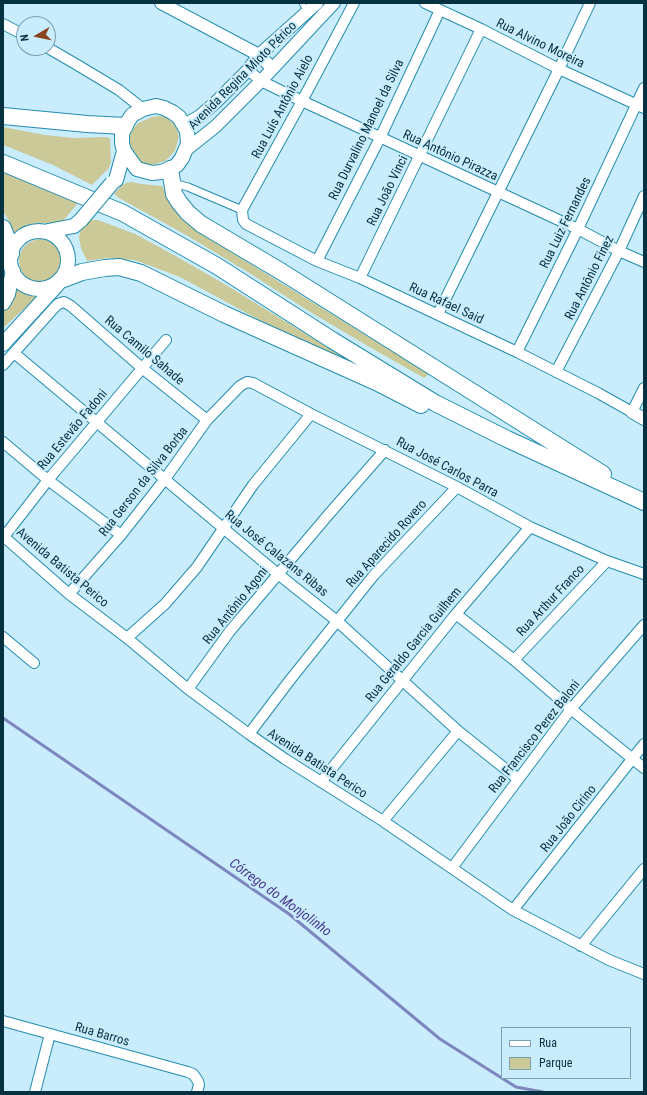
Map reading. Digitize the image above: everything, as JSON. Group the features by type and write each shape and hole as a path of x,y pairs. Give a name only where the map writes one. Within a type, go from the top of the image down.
{"highway":[{"path":"3,116 125,126"},
{"path":"3,163 123,213 216,266 332,340 435,403 507,439 644,502"},
{"path":"171,176 174,194 179,202 188,213 201,224 282,272 516,419 644,502"},
{"path":"3,228 8,241 10,254"},
{"path":"61,280 82,272 105,268 119,267 141,273 224,314 376,382 447,418 507,439"}],"main road":[{"path":"67,249 78,223 114,182 137,169 161,172 171,176 186,150 188,137 184,125 179,117 172,112 156,106 143,109 132,116 125,126 122,134 124,151 137,169"},
{"path":"114,182 124,151"},
{"path":"61,280 48,288 38,289 28,287 20,282 13,271 10,254 20,237 28,232 38,230 48,231 78,223"},
{"path":"3,344 61,280 68,268 69,260 67,249 60,239 48,231"},
{"path":"3,303 8,294 13,271"}],"street":[{"path":"161,3 259,55 272,68"},
{"name":"Avenida Regina Mioto Périco","path":"184,125 200,116 218,101 248,70 259,55 303,12 317,3"},
{"name":"Avenida Regina Mioto Périco","path":"186,150 216,126 261,81 334,3"},
{"name":"Rua Luís Antônio Aielo","path":"242,210 354,3"},
{"name":"Rua Alvino Moreira","path":"425,3 640,106"},
{"path":"438,314 590,3"},
{"name":"Rua Durvalino Manoel da Silva","path":"317,261 380,138 440,10"},
{"path":"303,12 310,28"},
{"path":"3,24 16,31"},
{"name":"Rua João Vinci","path":"360,278 481,29"},
{"path":"56,52 119,90 143,109"},
{"name":"Rua Antônio Pirazza","path":"248,70 261,81 302,101 578,229 619,251 644,262"},
{"name":"Rua Luiz Fernandes","path":"517,352 640,106 644,88"},
{"path":"171,176 188,187 242,210"},
{"name":"Rua Antônio Finez","path":"556,372 619,251 644,196"},
{"name":"Rua Rafael Said","path":"242,210 243,220 246,224 317,261 360,278 438,314 517,352 632,412"},
{"name":"Rua Camilo Sahade","path":"14,353 54,308 64,302 71,306 142,368 208,420"},
{"name":"Rua Estevão Fadoni","path":"3,537 48,480 166,340"},
{"path":"3,365 14,353"},
{"name":"Rua José Calazans Ribas","path":"14,353 278,574 337,621 458,731 518,779"},
{"name":"Rua José Carlos Parra","path":"240,386 247,382 253,383 311,414 457,487 530,527 607,561 644,574"},
{"name":"Rua Gerson da Silva Borba","path":"69,594 121,535 165,479 208,420 240,386"},
{"path":"644,388 632,412 644,419"},
{"path":"127,638 165,604 197,566 253,485 311,414"},
{"path":"3,442 48,480 121,535"},
{"name":"Rua Antônio Agoni","path":"188,689 230,631 385,450"},
{"name":"Rua Aparecido Rovero","path":"248,734 337,621 384,565 457,487"},
{"name":"Rua Geraldo Garcia Guilhem","path":"321,782 456,614 530,527"},
{"name":"Avenida Batista Perico","path":"3,537 69,594 127,638 188,689 248,734 383,821 513,910 609,960 644,974"},
{"name":"Rua Arthur Franco","path":"514,660 607,561"},
{"path":"456,614 644,768"},
{"name":"Rua Francisco Perez Baloni","path":"452,868 571,709 644,625"},
{"path":"3,637 34,663"},
{"path":"383,821 458,731"},
{"name":"Rua João Cirino","path":"513,910 644,744"},
{"path":"581,946 644,869"},
{"name":"Rua Barros","path":"3,1021 193,1074 199,1085 197,1092"},
{"path":"35,1092 50,1034"}],"green space":[{"path":"160,116 167,118 177,129 179,136 175,151 165,161 149,165 141,163 135,159 130,149 129,138 133,129 138,123 152,117"},
{"path":"3,127 45,135 75,138 110,138 111,162 109,168 92,185 53,165 3,145"},
{"path":"3,172 78,203 62,222 36,223 26,226 14,235 9,221 3,211"},
{"path":"132,182 162,186 167,196 200,233 429,374 424,378 366,345 186,235 114,194 121,186"},
{"path":"90,220 98,220 135,234 174,255 345,358 340,359 265,323 180,277 151,266 134,260 108,258 87,261 81,248 79,238 80,231"},
{"path":"45,239 50,240 57,245 62,252 62,270 57,277 50,282 37,283 32,282 25,277 20,270 19,257 20,252 25,245 32,240"},
{"path":"14,287 23,293 38,296 3,328 3,309"}],"waterway":[{"name":"Córrego do Monjolinho","path":"3,718 289,914 440,1039 501,1078"},
{"name":"Córrego do Monjolinho","path":"503,1079 516,1087 543,1092"}]}
